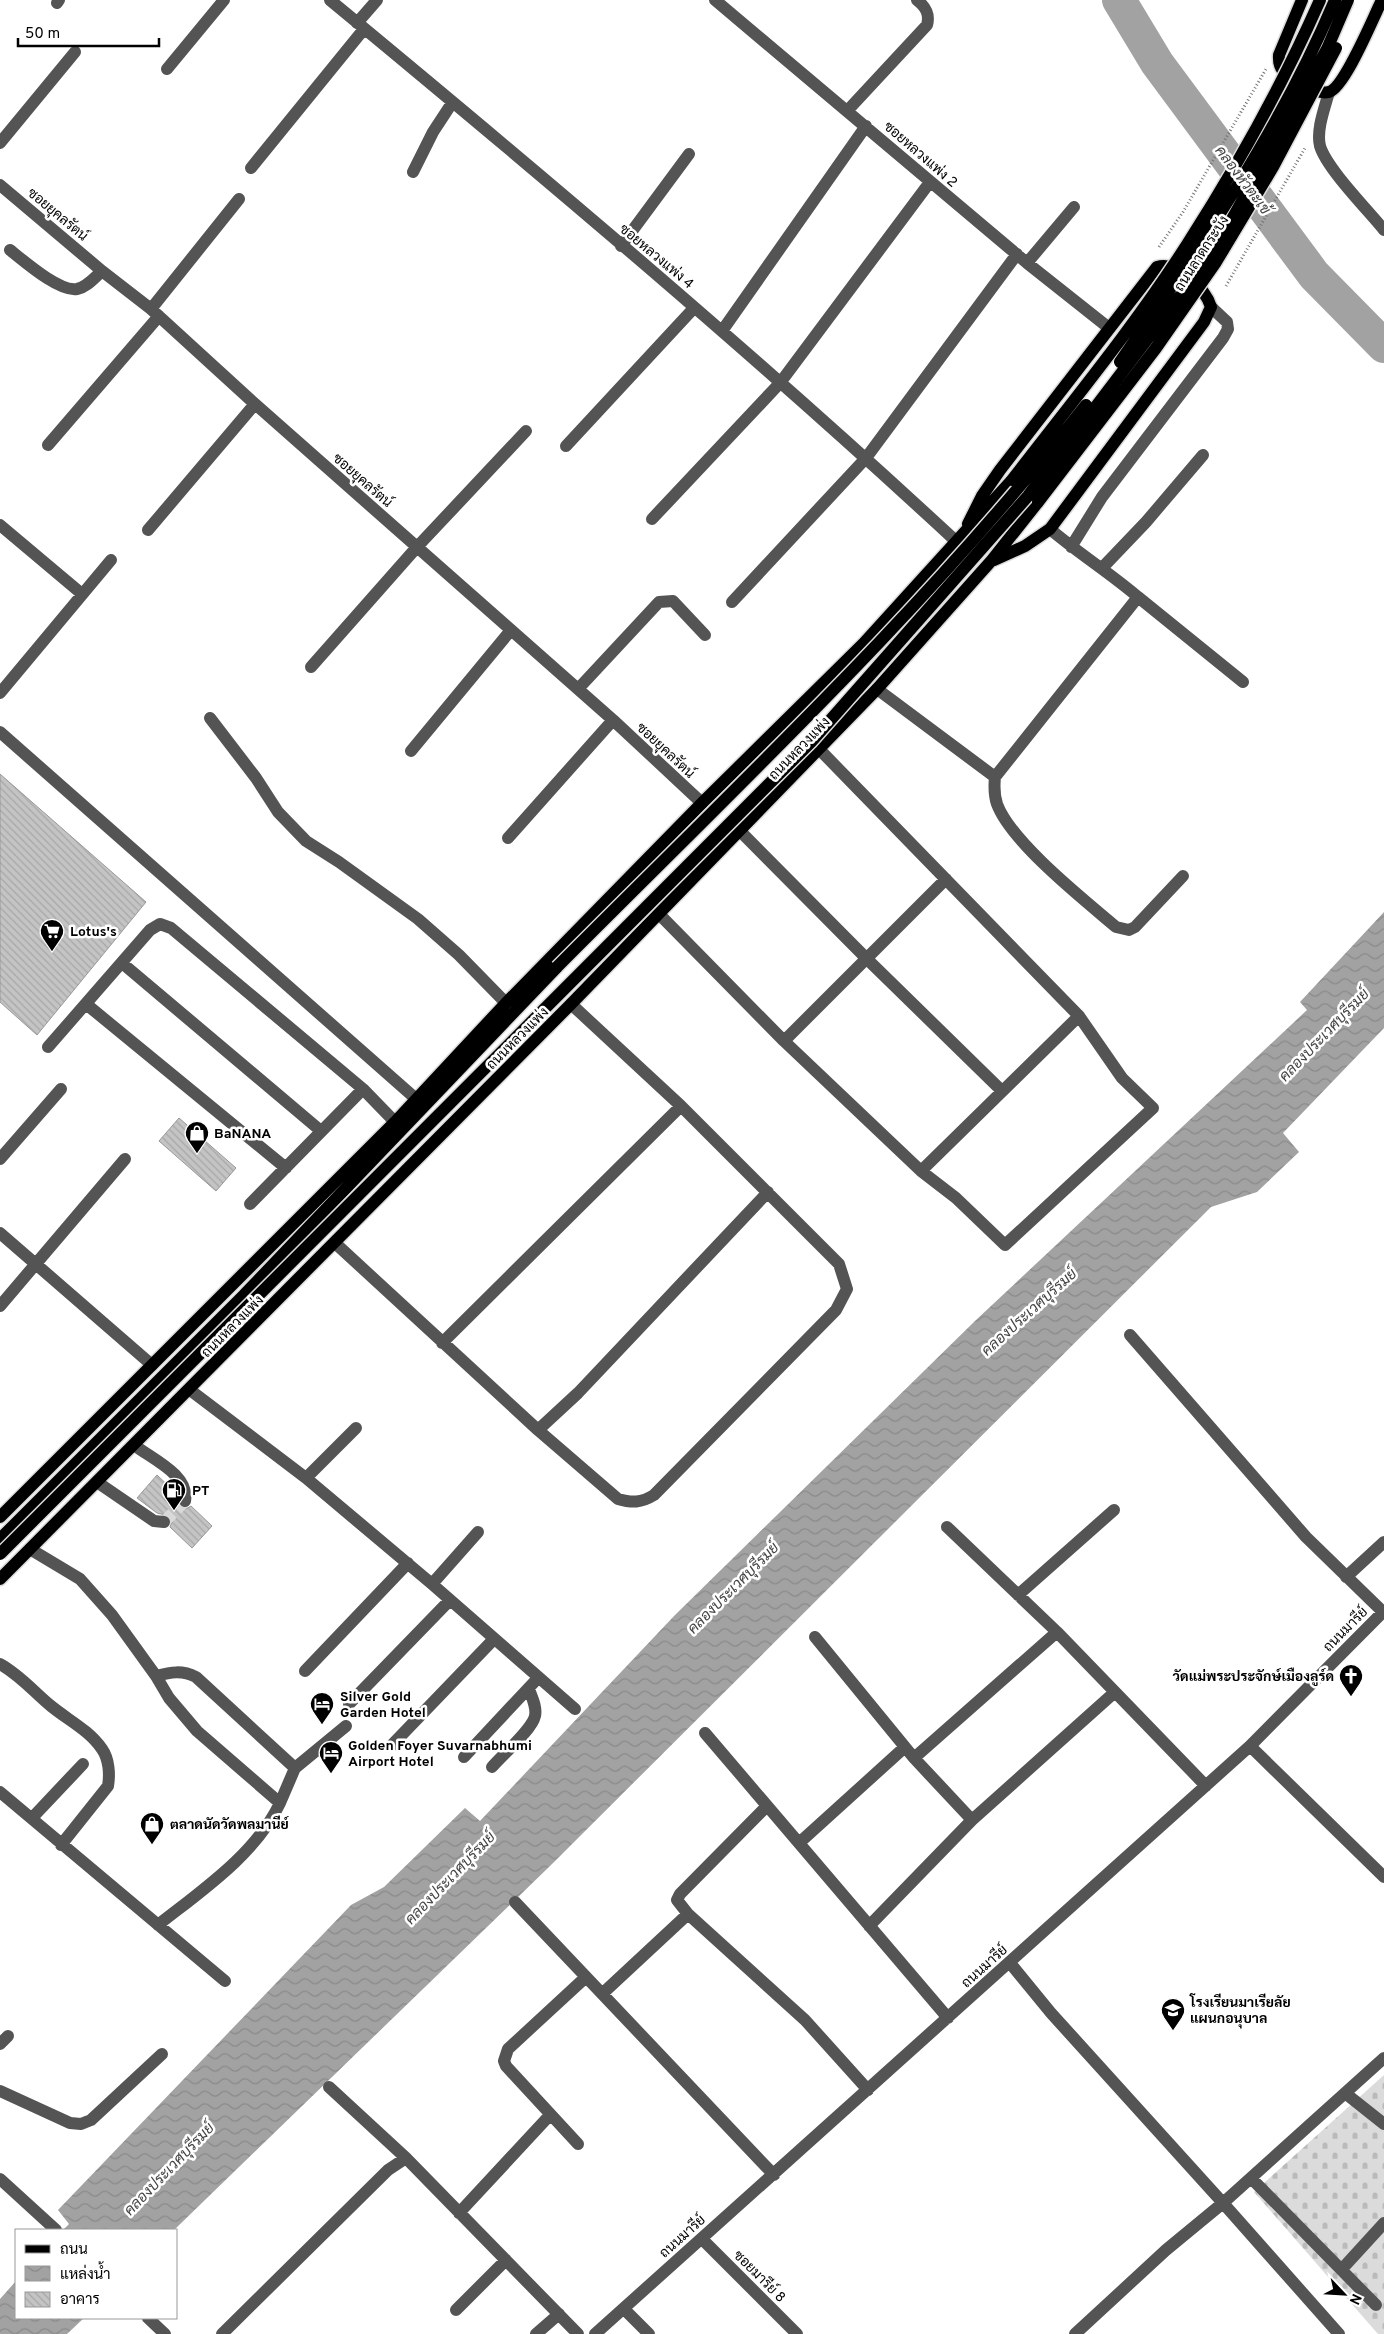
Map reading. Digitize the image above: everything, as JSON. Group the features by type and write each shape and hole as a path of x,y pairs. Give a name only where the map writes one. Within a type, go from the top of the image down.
{"main road":[{"path":"1302,0 1284,39 1278,64 1283,73 1320,92 1329,92 1343,80 1382,0"},
{"name":"ถนนลาดกระบัง","path":"1012,480 1129,328 1188,244 1244,150 1293,60 1320,0"},
{"path":"0,1539 244,1295 550,974 930,590 1027,481 1118,364 1176,282 1252,161 1290,91 1335,0"},
{"path":"0,1554 811,742 1028,496 1180,296 1231,221 1327,48 1348,0"},
{"name":"ถนนลาดกระบัง","path":"1038,502 1156,348 1216,262 1273,167 1322,76 1357,0"},
{"path":"959,541 982,496 1000,470 1109,328 1157,267 1164,265 1172,266 1200,288 1208,298 1211,308 1204,322 1050,529 1025,546 992,560"},
{"name":"ถนนหลวงแพ่ง","path":"0,1517 395,1122 506,1003 864,643 959,541 1012,480"},
{"name":"ถนนหลวงแพ่ง","path":"0,1578 190,1390 571,1004 877,689 992,560 1038,502"}],"street":[{"path":"167,69 224,0"},
{"name":"ซอยหลวงแพ่ง 4","path":"330,0 722,331 959,541"},
{"path":"251,168 360,26 377,0"},
{"name":"ซอยหลวงแพ่ง 2","path":"715,0 848,110 1027,263 1109,328"},
{"path":"848,110 926,25 928,18 926,9 918,0"},
{"path":"0,143 75,52"},
{"path":"1329,92 1321,126 1320,145 1332,168 1384,230"},
{"path":"413,172 433,132 452,103"},
{"path":"722,331 866,126"},
{"path":"621,246 689,154"},
{"path":"652,519 780,383 930,182"},
{"name":"ซอยยุคลรัตน์","path":"0,185 102,271 155,312 255,404 613,720 702,804"},
{"path":"48,446 155,312 239,199"},
{"path":"1027,263 1074,207"},
{"path":"10,250 62,287 75,289 86,285 102,271"},
{"path":"732,602 866,458 1017,254"},
{"path":"566,446 694,308"},
{"path":"1071,547 1102,497 1226,333 1228,322 1211,308"},
{"path":"148,530 255,404"},
{"path":"311,667 417,547 526,431"},
{"path":"1103,567 1146,522 1203,455"},
{"path":"1,528 82,594"},
{"path":"1050,529 1071,547 1103,567 1243,682"},
{"path":"0,693 111,560"},
{"path":"1138,597 995,777 994,794 998,805 1017,837 1116,927 1129,930 1135,927 1183,876"},
{"path":"578,689 659,602 673,601 705,635"},
{"path":"411,751 511,630"},
{"path":"877,689 995,777"},
{"path":"210,718 256,778 278,812 306,841 418,918 460,955 506,1003"},
{"path":"508,838 613,720"},
{"path":"0,732 416,1098"},
{"path":"659,914 784,1041 921,1172 956,1198 1005,1245 1153,1108 1122,1078 1079,1016 819,749"},
{"path":"740,830 867,959 1002,1090"},
{"path":"784,1041 946,879"},
{"path":"48,1048 150,930 160,924 171,928 363,1089 395,1122"},
{"path":"122,963 321,1131"},
{"path":"86,1004 286,1168"},
{"path":"335,1243 538,1430 618,1499 631,1502 643,1501 661,1488 836,1310 847,1289 839,1264 681,1106 571,1004"},
{"path":"921,1172 1079,1016"},
{"path":"0,1159 61,1089"},
{"path":"250,1204 363,1089"},
{"path":"442,1343 681,1106"},
{"path":"0,1306 125,1159"},
{"path":"538,1430 578,1393 768,1192"},
{"path":"0,1233 152,1365"},
{"path":"1130,1336 1306,1537 1383,1612"},
{"path":"190,1390 306,1478 408,1563 575,1709"},
{"path":"306,1478 356,1428"},
{"path":"134,1446 181,1480 186,1492 185,1501"},
{"path":"97,1482 154,1521 164,1522"},
{"path":"1018,1595 1114,1510"},
{"path":"947,1527 1057,1632 1206,1786"},
{"path":"432,1584 478,1532"},
{"path":"1346,1577 1384,1542"},
{"path":"30,1549 80,1580 112,1614 156,1676 168,1698 197,1730 280,1803"},
{"path":"305,1671 408,1563"},
{"path":"349,1704 450,1600"},
{"name":"ถนนมารีย์","path":"595,2334 1250,1746 1383,1612"},
{"path":"914,1758 1057,1632"},
{"path":"815,1637 914,1758 972,1820"},
{"path":"391,1746 494,1639"},
{"path":"0,1664 13,1671 51,1706 92,1736 103,1751 110,1774 108,1786 62,1845"},
{"path":"156,1676 174,1671 196,1677 295,1768"},
{"path":"464,1757 538,1678"},
{"path":"492,1767 530,1726 535,1717 535,1707 529,1689"},
{"path":"869,1926 972,1820 1115,1692"},
{"path":"158,1925 208,1885 247,1848 264,1829 280,1803 295,1768 346,1726"},
{"path":"705,1733 948,2018"},
{"path":"1250,1746 1384,1877"},
{"path":"799,1843 905,1747"},
{"path":"32,1818 84,1764"},
{"path":"0,1792 225,1981"},
{"path":"767,1806 680,1894 677,1900 688,1914 805,2020 868,2090"},
{"path":"515,1902 774,2175"},
{"path":"602,1994 688,1914"},
{"path":"1010,1963 1058,2020 1339,2334"},
{"path":"578,2144 506,2066 504,2055 586,1977"},
{"path":"0,2091 70,2123 81,2124 90,2120 162,2054"},
{"path":"1075,2334 1166,2250 1223,2203 1384,2058"},
{"path":"329,2087 406,2158 578,2334"},
{"path":"1345,2093 1384,2124"},
{"path":"459,2213 550,2115"},
{"path":"222,2334 388,2170 406,2158"},
{"path":"1251,2178 1376,2305"},
{"path":"4,2182 55,2229"},
{"path":"1342,2269 1384,2223"},
{"name":"ซอยมารีย์ 8","path":"702,2239 797,2334"},
{"path":"456,2310 506,2260"},
{"path":"624,2308 650,2334"},
{"path":"536,2334 558,2314"},
{"path":"149,2319 165,2334"}],"path":[{"path":"1159,247 1183,212 1250,100 1269,64"},
{"path":"1226,286 1240,258 1305,150"}],"green space":[{"path":"1384,2075 1384,2334 1378,2334 1254,2192"}],"water":[{"name":"คลองประเวศบุรีรมย์","path":"1384,912 1384,1028 1283,1133 1299,1152 1257,1192 1211,1207 551,1865 175,2229 64,2229 69,2224 58,2210 351,1905 384,1887 465,1808 480,1821 675,1615 976,1320 1307,1010 1300,1002"},
{"path":"15,2282 15,2319 83,2319 67,2334 0,2334 0,2299"}],"building":[{"name":"Lotus's","path":"0,774 146,902 37,1035 0,1002"},
{"name":"BaNANA","path":"179,1118 236,1168 216,1191 159,1141"},
{"name":"PT","path":"157,1475 177,1494 177,1502 181,1508 186,1509 191,1506 212,1526 192,1548 170,1527 172,1522 169,1516 157,1513 137,1498"}],"waterway":[{"name":"คลองหัวตะเข้","path":"1119,0 1157,63 1314,275 1384,346"}],"tunnel":[{"path":"164,1522 185,1501"}],"place":[{"name":"Lotus's","path":"52,952"},
{"name":"BaNANA","path":"197,1154"},
{"name":"PT","path":"174,1511"},
{"name":"วัดแม่พระประจักษ์เมืองลูร์ด","path":"1351,1697"},
{"name":"Silver Gold Garden Hotel","path":"322,1725"},
{"name":"Golden Foyer Suvarnabhumi Airport Hotel","path":"331,1774"},
{"name":"ตลาดนัดวัดพลมานีย์","path":"152,1845"},
{"name":"โรงเรียนมาเรียลัย แผนกอนุบาล","path":"1173,2031"}]}
